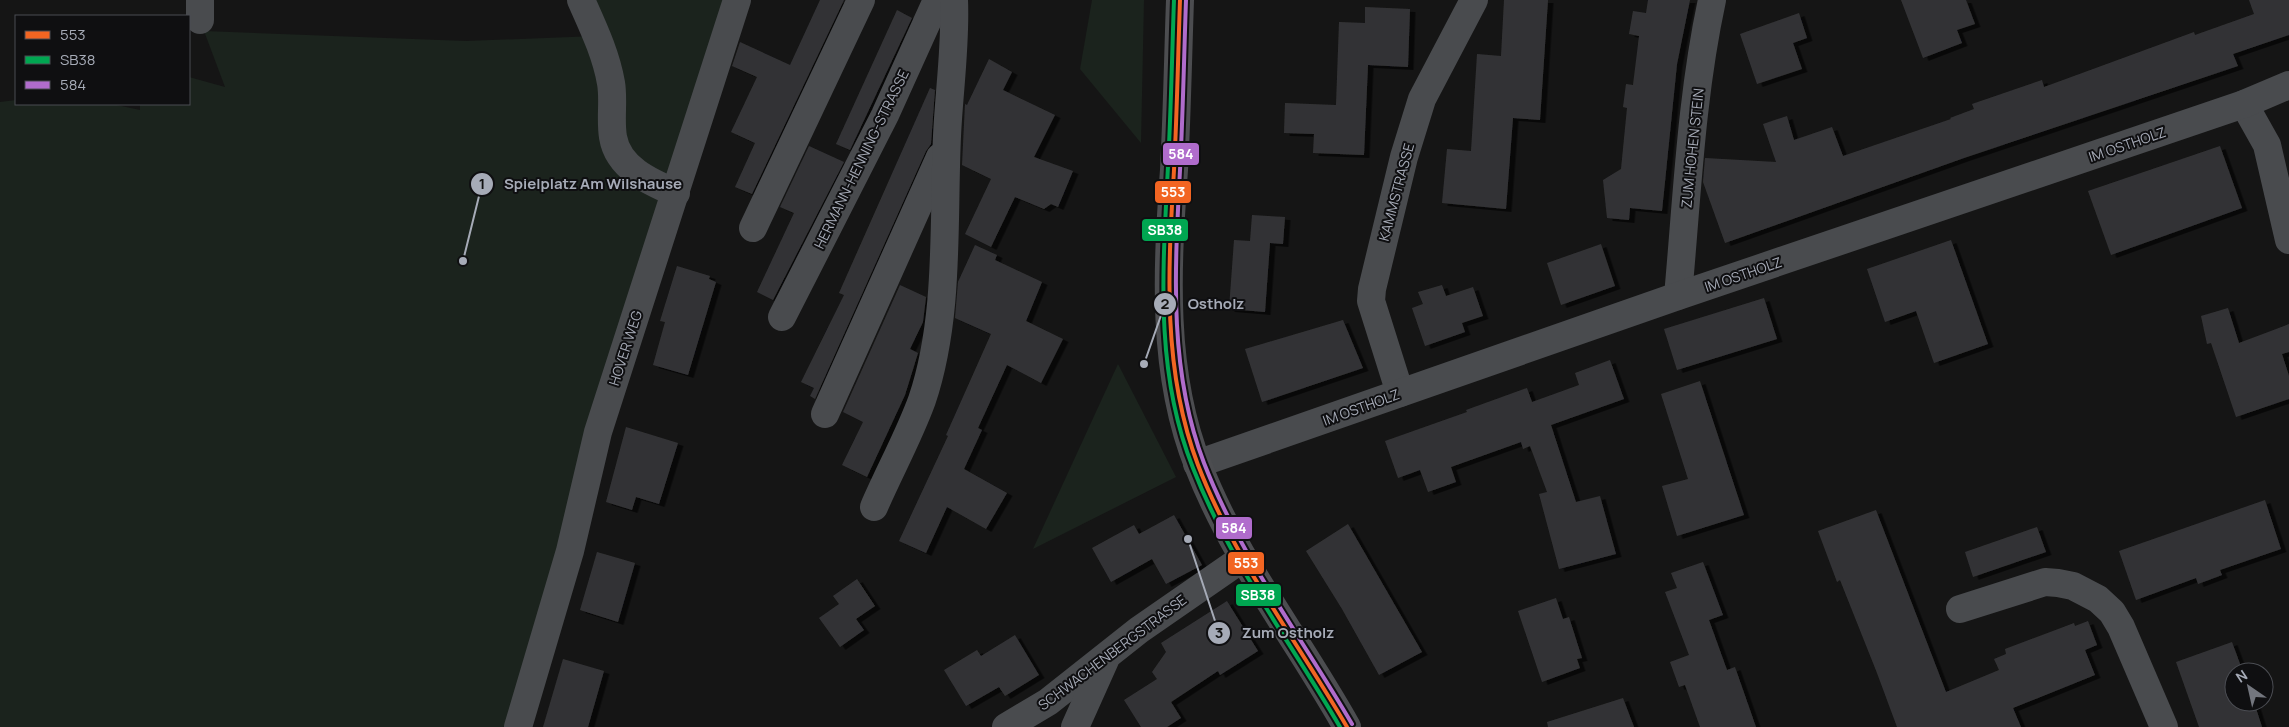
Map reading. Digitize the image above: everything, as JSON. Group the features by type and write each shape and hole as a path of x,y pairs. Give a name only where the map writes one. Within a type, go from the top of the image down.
{"main road":[{"path":"1180,0 1174,169 1169,231 1170,331 1178,396 1197,464 1224,524 1347,727"}],"street":[{"path":"581,0 597,36 611,84 613,138 622,159 643,179 676,192 737,0"},
{"path":"753,228 861,0"},
{"name":"HERMANN-HENNING-STRASSE","path":"782,316 885,115 937,0"},
{"path":"874,507 922,400 933,353 944,275 946,142 955,26 954,0"},
{"name":"KAMMSTRASSE","path":"1400,393 1371,301 1372,290 1404,157 1422,99 1474,0"},
{"name":"ZUM HOHEN STEIN","path":"1678,296 1695,108 1705,34 1712,0"},
{"name":"IM OSTHOLZ","path":"1197,464 1678,296 2244,104 2289,85"},
{"path":"2244,104 2267,145 2289,240"},
{"path":"825,414 946,142"},
{"name":"HOVER WEG","path":"518,727 570,551 598,432 676,192"},
{"name":"SCHWACHENBERGSTRASSE","path":"1006,727 1048,702 1138,630 1243,558"},
{"path":"1960,609 2045,582 2073,586 2098,599 2112,612 2122,627 2164,727"},
{"path":"1074,727 1108,654"}],"shaded area":[{"path":"581,0 737,0 518,727 0,727 0,102 15,100 15,105 117,105 140,110 140,105 190,105 190,77 225,87 204,31 466,41 596,36"},
{"path":"1092,0 1144,0 1141,143 1080,69"},
{"path":"1118,364 1176,477 1033,549"}],"building":[{"path":"820,0 844,0 752,194 735,187 755,143 731,132 757,77 732,66 740,42 790,65"},
{"path":"1504,0 1548,0 1540,120 1513,118 1506,209 1442,203 1447,149 1471,151 1477,54 1501,56"},
{"path":"1648,0 1690,0 1677,64 1662,211 1630,208 1629,220 1607,218 1603,180 1621,169 1627,108 1623,107 1626,84 1633,85 1639,36 1629,34 1633,11 1646,13"},
{"path":"1901,0 1966,0 1975,24 1957,30 1962,43 1923,58"},
{"path":"2249,0 2289,0 2289,35 2233,54 2238,66 1964,158 1725,243 1703,182 1705,158 1776,162 1763,124 1787,116 1794,140 1832,127 1843,156 1951,119 1974,109 1972,104 2042,80 2044,87 2194,32 2195,35 2254,14"},
{"path":"1365,7 1410,9 1408,67 1368,65 1364,155 1313,153 1314,134 1284,133 1285,103 1336,105 1339,22 1365,23"},
{"path":"897,10 912,18 850,150 836,144"},
{"path":"1799,13 1807,38 1793,43 1802,69 1757,84 1740,34"},
{"path":"989,59 1012,72 1003,90 1055,115 1034,157 1073,171 1058,207 1051,204 1044,209 1015,197 991,247 965,234 991,179 962,165 965,104 967,105"},
{"path":"930,88 935,90 931,144 926,151 815,399 810,396 814,388 801,382 844,295 839,293"},
{"path":"809,146 844,162 773,300 757,292 794,213 780,207"},
{"path":"2220,146 2242,208 2111,255 2088,191"},
{"path":"1252,215 1285,217 1283,244 1270,243 1265,312 1229,309 1234,240 1250,241"},
{"path":"1951,240 1988,344 1934,363 1916,311 1885,322 1867,269"},
{"path":"1601,244 1615,286 1561,305 1547,263"},
{"path":"975,245 997,255 995,260 1042,282 1026,321 1063,339 1041,383 1007,365 978,428 982,430 964,469 1007,493 986,529 947,507 926,553 899,541 948,436 946,435 991,334 955,318 958,282"},
{"path":"677,266 710,276 709,279 716,282 688,375 653,365 665,322 660,321"},
{"path":"900,285 926,297 923,322 910,349 918,353 905,395 867,477 842,465 863,422 843,412"},
{"path":"1442,285 1446,296 1473,287 1483,316 1462,323 1465,332 1425,346 1412,308 1423,304 1418,292"},
{"path":"1764,298 1777,339 1677,370 1664,329"},
{"path":"2228,308 2239,343 2289,324 2289,352 2282,354 2289,376 2289,399 2236,417 2211,343 2207,344 2201,316"},
{"path":"1343,320 1363,368 1262,402 1245,349"},
{"path":"1610,360 1624,399 1551,425 1576,502 1600,496 1616,554 1559,569 1539,494 1547,492 1530,446 1523,449 1521,442 1451,467 1456,482 1428,492 1420,470 1398,478 1385,441 1467,412 1466,410 1527,388 1532,402 1579,385 1575,373"},
{"path":"1700,381 1744,515 1677,536 1662,486 1688,479 1661,394"},
{"path":"626,427 678,443 659,504 636,497 632,510 606,502"},
{"path":"2265,500 2281,549 2220,570 2222,575 2198,584 2196,578 2136,600 2119,551"},
{"path":"1876,510 1946,692 1999,670 1994,659 2006,654 2005,649 2074,623 2075,626 2088,621 2097,645 2085,650 2095,675 2013,708 2021,727 1897,727 1840,580 1837,582 1818,531"},
{"path":"1174,515 1202,565 1166,584 1152,559 1111,582 1092,548 1134,525 1139,534"},
{"path":"1348,524 1422,652 1379,675 1342,609 1306,551"},
{"path":"2037,527 2046,552 1973,577 1965,552"},
{"path":"597,552 635,563 618,622 580,610"},
{"path":"1703,562 1723,615 1709,620 1727,670 1735,667 1756,727 1700,727 1685,685 1679,687 1670,662 1689,655 1665,592 1677,588 1671,573"},
{"path":"857,579 875,606 856,619 864,630 840,647 819,618 839,604 833,596"},
{"path":"1556,598 1563,619 1569,617 1582,658 1577,659 1580,668 1542,682 1518,611"},
{"path":"1227,601 1258,651 1220,675 1218,671 1171,702 1181,718 1167,727 1141,727 1124,700 1157,679 1152,672 1166,652 1161,643"},
{"path":"1015,635 1039,675 1005,696 999,687 966,706 944,670 977,650 981,656"},
{"path":"2232,642 2239,662 2224,662 2224,712 2257,712 2262,727 2199,727 2176,662"},
{"path":"563,659 604,671 588,727 543,727"},
{"path":"1623,698 1634,727 1548,727 1547,722"}],"transit line":[{"name":"SB38","path":"1174,0 1163,281 1167,357 1172,394 1193,468 1224,536 1261,600 1340,727"},
{"name":"553","path":"1180,0 1169,282 1173,356 1178,393 1186,429 1198,465 1229,534 1347,727"},
{"name":"584","path":"1186,0 1176,281 1179,355 1192,427 1204,463 1235,531 1253,564 1352,724"}],"place":[{"name":"Spielplatz Am Wilshause","path":"463,261"},
{"name":"Ostholz","path":"1144,364"},
{"name":"Zum Ostholz","path":"1188,539"}]}
